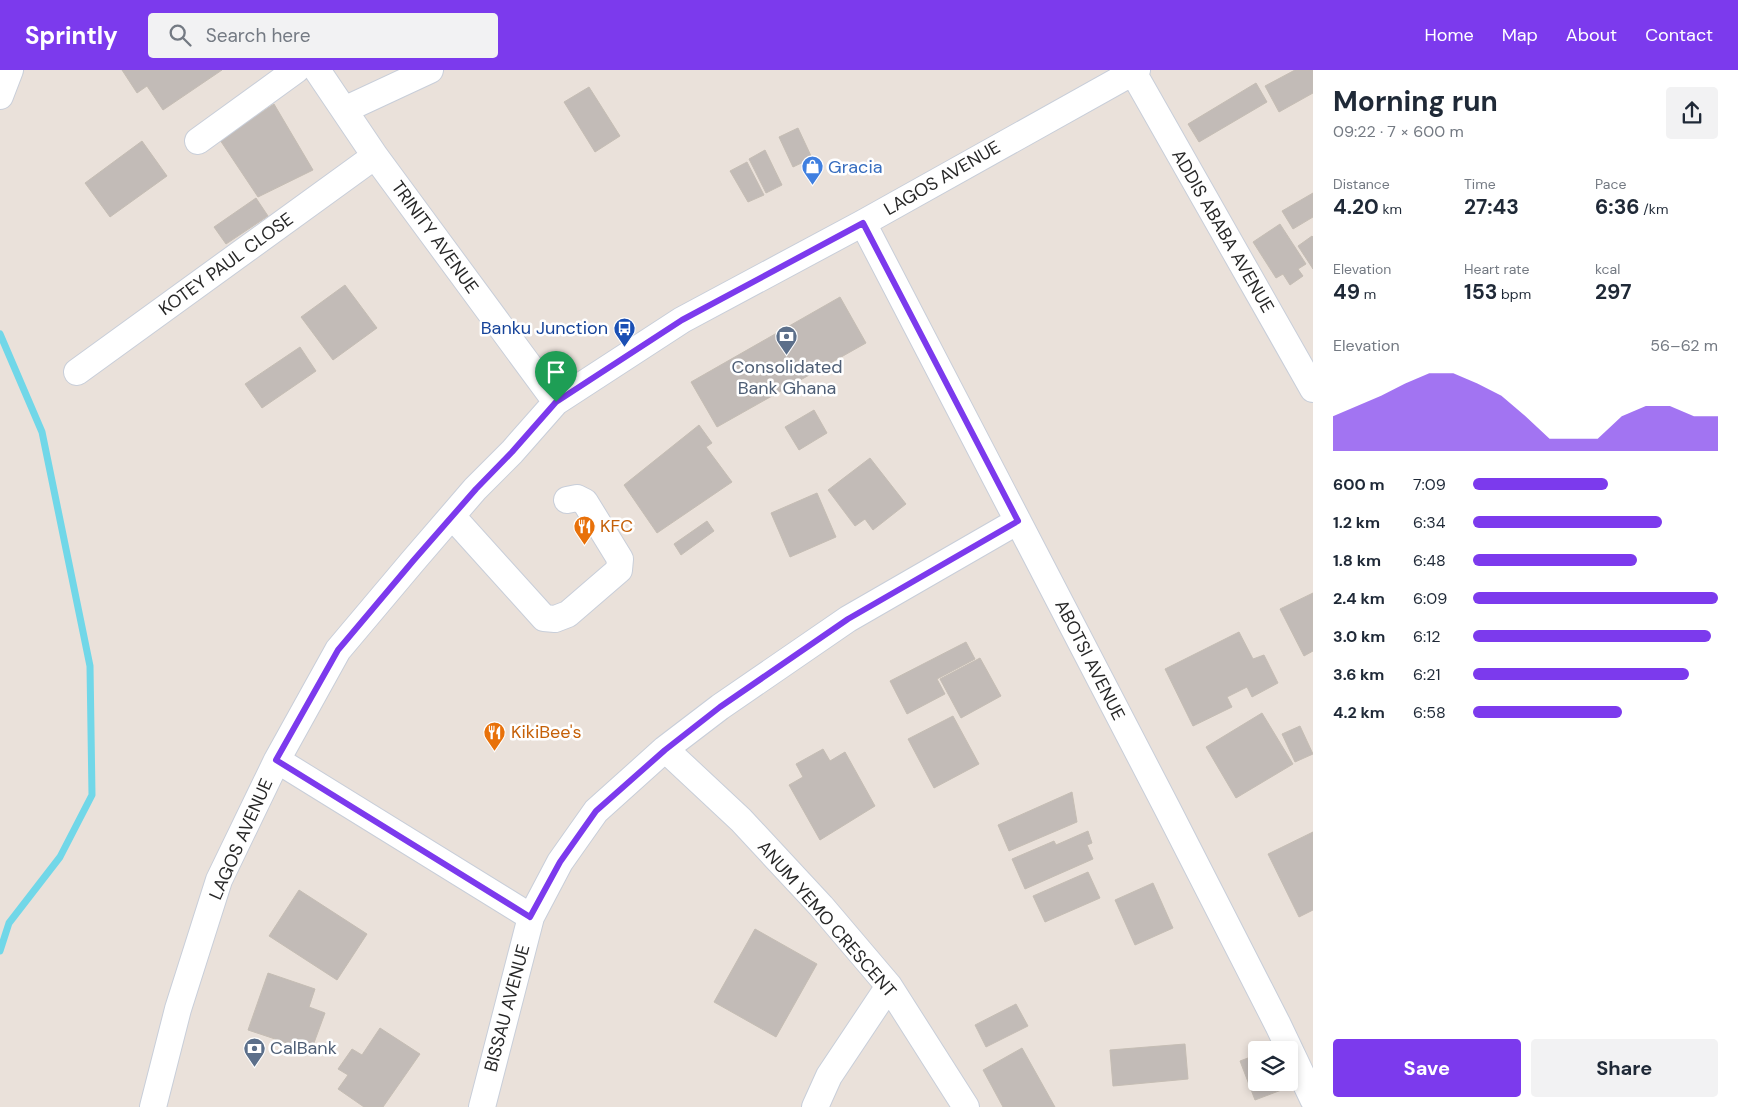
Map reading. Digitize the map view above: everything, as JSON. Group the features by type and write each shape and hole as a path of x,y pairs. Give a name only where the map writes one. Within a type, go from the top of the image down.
{"street":[{"path":"0,96 10,70"},
{"path":"198,141 296,70"},
{"name":"TRINITY AVENUE","path":"317,70 375,156 556,402"},
{"path":"344,110 430,70"},
{"name":"LAGOS AVENUE","path":"153,1107 178,1009 219,880 276,760 338,650 452,516 556,402 682,320 863,223 1135,71"},
{"name":"ADDIS ABABA AVENUE","path":"1135,71 1310,377"},
{"name":"KOTEY PAUL CLOSE","path":"77,372 375,156"},
{"name":"ABOTSI AVENUE","path":"863,223 1278,1025 1313,1099"},
{"path":"452,516 544,618 555,619 568,614 619,570 620,559 585,502 577,498 567,500"},
{"name":"BISSAU AVENUE","path":"482,1107 530,917 560,862 596,811 665,750 720,707 848,619 1018,521"},
{"name":"ANUM YEMO CRESCENT","path":"665,750 741,820 822,906 889,986 966,1107"},
{"path":"276,760 530,917"},
{"path":"815,1107 829,1076 889,986"}],"building":[{"path":"122,70 222,70 163,110 147,86 137,93"},
{"path":"1295,70 1313,70 1313,93 1279,112 1265,86"},
{"path":"1256,83 1267,102 1199,142 1188,124"},
{"path":"589,87 620,136 595,152 564,102"},
{"path":"274,104 313,170 258,197 220,140"},
{"path":"798,128 812,158 793,167 779,137"},
{"path":"142,141 167,176 110,217 85,183"},
{"path":"765,150 782,185 766,193 749,159"},
{"path":"747,162 764,195 748,202 730,171"},
{"path":"1313,193 1313,217 1293,229 1282,211"},
{"path":"256,198 268,216 226,244 214,227"},
{"path":"1280,224 1306,264 1298,269 1303,276 1290,285 1283,274 1276,278 1253,242"},
{"path":"1313,237 1313,269 1298,246"},
{"path":"345,285 377,328 333,360 301,317"},
{"path":"840,297 866,343 717,427 691,382"},
{"path":"300,347 316,371 262,408 245,384"},
{"path":"814,410 827,433 799,450 785,427"},
{"path":"699,425 712,443 706,447 732,482 657,533 624,485"},
{"path":"870,458 906,504 873,530 865,519 855,526 828,490"},
{"path":"817,493 836,537 790,557 771,513"},
{"path":"707,521 714,531 681,555 674,544"},
{"path":"1313,593 1313,651 1304,656 1280,609"},
{"path":"1239,632 1253,659 1264,655 1278,683 1252,697 1247,687 1227,697 1232,707 1193,726 1165,669"},
{"path":"966,642 975,659 937,679 945,694 907,714 890,681"},
{"path":"980,658 1001,696 961,718 940,679"},
{"path":"1262,713 1293,764 1236,798 1206,747"},
{"path":"953,716 979,764 934,788 908,739"},
{"path":"1300,726 1313,754 1295,762 1282,734"},
{"path":"823,749 830,761 845,752 875,806 820,840 789,785 803,777 796,764"},
{"path":"1072,792 1077,822 1009,851 998,825"},
{"path":"1088,831 1092,843 1087,845 1093,859 1025,889 1012,859 1054,841 1056,845"},
{"path":"1313,832 1313,910 1299,917 1268,854"},
{"path":"1088,872 1100,898 1045,922 1033,896"},
{"path":"1153,883 1173,928 1135,945 1115,900"},
{"path":"299,890 367,934 337,980 269,936"},
{"path":"755,929 817,964 776,1037 714,1002"},
{"path":"268,973 315,989 309,1007 325,1013 311,1051 248,1030"},
{"path":"1016,1004 1028,1026 986,1047 975,1025"},
{"path":"380,1028 420,1054 383,1107 364,1107 338,1089 348,1075 338,1069 352,1049 362,1055"},
{"path":"1185,1044 1188,1079 1113,1086 1110,1050"},
{"path":"1022,1048 1055,1107 1003,1107 983,1070"},
{"path":"1248,1058 1248,1082 1240,1061"},
{"path":"1252,1091 1279,1091 1255,1100"}],"waterway":[{"path":"0,334 42,432 90,666 92,795 60,857 9,923 0,951"}],"place":[{"name":"Gracia","path":"812,186"},
{"name":"Banku Junction","path":"624,347"},
{"name":"Consolidated Bank Ghana","path":"787,356"},
{"name":"KFC","path":"584,545"},
{"name":"KikiBee's","path":"495,751"},
{"name":"CalBank","path":"254,1067"}],"route":[{"path":"863,223 1018,521 848,619 720,707 665,750 596,811 560,862 530,917 276,760 338,650 476,489 556,402 682,320 863,223"}]}
